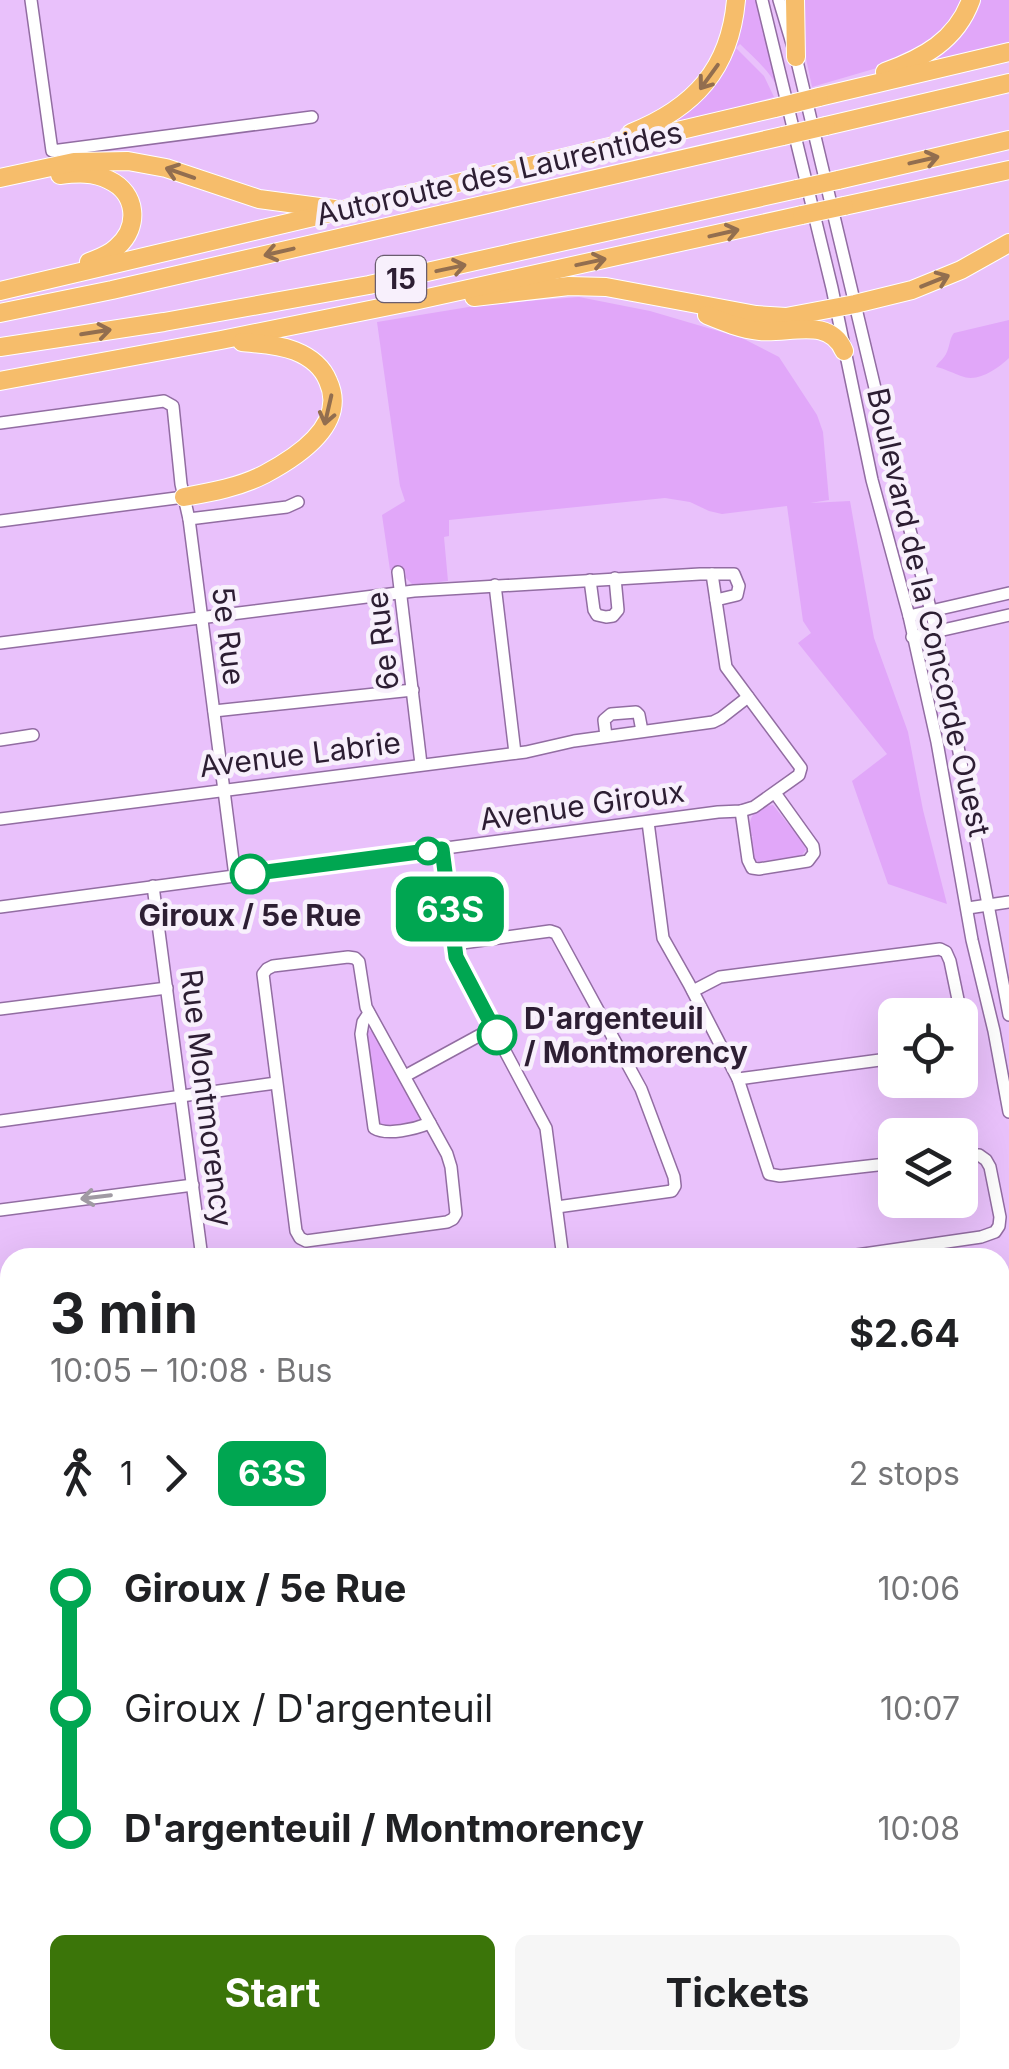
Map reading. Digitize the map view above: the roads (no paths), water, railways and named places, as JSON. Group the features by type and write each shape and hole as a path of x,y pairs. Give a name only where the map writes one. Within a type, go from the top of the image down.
{"highway":[{"path":"575,156 652,124 697,93 728,43 736,0"},
{"path":"796,0 796,57"},
{"path":"819,97 932,51 958,25 971,0"},
{"path":"4,290 1009,52"},
{"name":"Autoroute des Laurentides","path":"0,312 125,288 1009,83"},
{"name":"15","path":"0,346 194,317 396,280 1009,140"},
{"path":"0,178 74,162 128,161 174,170 250,197 344,211"},
{"path":"2,381 414,301 1009,170"},
{"path":"0,178 96,175 120,186 132,211 127,236 112,252 4,290"},
{"path":"414,301 587,286 772,317 792,316 890,297 946,277 1009,243"},
{"path":"674,301 738,327 774,332 820,329 838,339 844,351"},
{"path":"184,497 240,484 275,468 318,435 331,412 330,384 308,357 278,346 221,340"}],"street":[{"path":"30,0 52,150 312,117"},
{"name":"Boulevard de la Concorde Ouest","path":"762,0 802,185 835,308 872,480 937,742 971,934 1009,1112"},
{"name":"Boulevard de la Concorde Ouest","path":"779,0 831,178 856,304 936,631 1009,1015"},
{"name":"5e Rue","path":"0,423 164,401 172,404 235,876"},
{"path":"0,521 184,497"},
{"path":"189,519 298,502"},
{"name":"6e Rue","path":"398,572 422,764"},
{"path":"0,643 401,592 732,573 738,581 737,595 716,600"},
{"path":"712,574 724,663 748,697"},
{"path":"590,580 594,610 606,618 618,610 616,578"},
{"path":"495,585 515,753"},
{"path":"908,616 1009,593"},
{"path":"912,636 1009,615"},
{"path":"214,712 412,690"},
{"name":"Avenue Labrie","path":"0,819 515,753 716,721 748,697"},
{"name":"Avenue Giroux","path":"1,903 741,811 775,793 801,770 748,697"},
{"name":"Avenue Labrie","path":"606,736 604,720 611,714 636,712 642,731"},
{"path":"0,740 33,735"},
{"path":"741,811 751,866 759,869 806,862 813,855 813,846 775,793"},
{"path":"648,822 662,938 738,1079 770,1176 878,1165"},
{"path":"442,849 461,968 544,1123 563,1248"},
{"name":"Rue Montmorency","path":"154,886 201,1248"},
{"path":"968,908 1009,902"},
{"path":"455,944 556,934 648,1105 674,1177 672,1191 557,1207"},
{"path":"693,991 720,977 940,949 950,961 958,998"},
{"path":"354,958 360,964 369,1013 405,1076 451,1167 456,1209 453,1220 304,1240 296,1231 263,976 267,969 354,958"},
{"path":"0,1009 167,988"},
{"path":"369,1013 361,1032 374,1128 382,1132 430,1123"},
{"path":"405,1076 494,1028"},
{"path":"738,1079 878,1060"},
{"path":"0,1120 276,1084"},
{"path":"908,1248 994,1233 1000,1217 991,1169 978,1155"},
{"path":"0,1210 193,1184"}],"place":[{"name":"Giroux / 5e Rue","path":"250,874"},
{"name":"D'argenteuil / Montmorency","path":"497,1035"}]}
